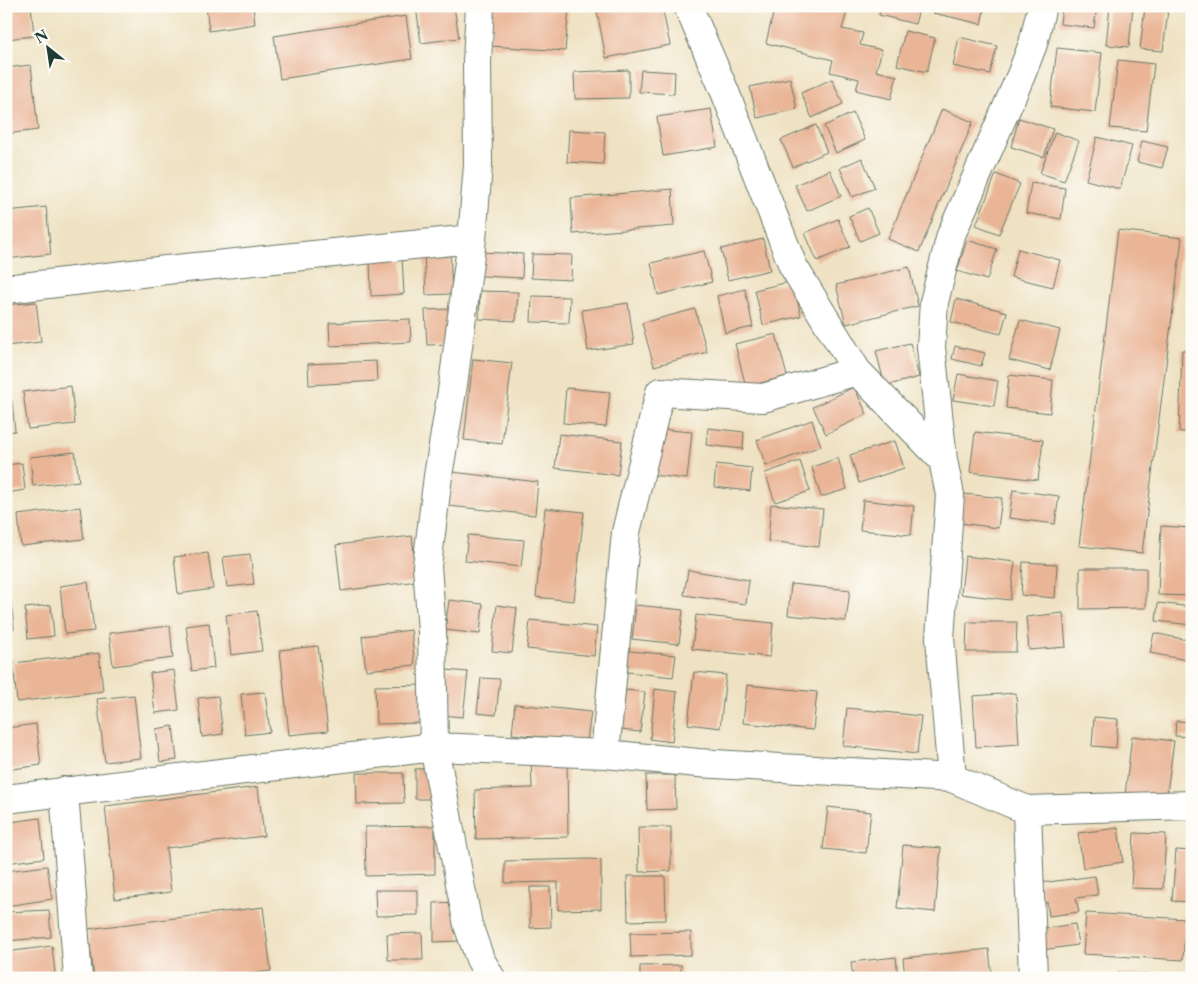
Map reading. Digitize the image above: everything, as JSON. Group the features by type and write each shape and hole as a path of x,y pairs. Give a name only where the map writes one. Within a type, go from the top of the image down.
{"street":[{"path":"480,6 477,61 478,165 472,239 427,566 432,631 434,747 468,925 480,959 491,978"},
{"path":"688,6 725,92 793,266 856,371 943,460"},
{"path":"952,778 940,638 950,495 943,460 932,347 934,302 951,235 1022,74 1033,44 1042,6"},
{"path":"6,290 166,270 472,239"},
{"path":"605,754 626,532 660,392 763,398 856,371"},
{"path":"6,799 434,747 605,754 698,763 952,778 1027,810 1192,806"},
{"path":"64,792 78,978"},
{"path":"1027,810 1033,978"}],"building":[{"path":"6,6 31,6 34,36 6,39"},
{"path":"206,6 253,6 255,24 209,31"},
{"path":"416,6 454,6 459,38 421,43"},
{"path":"493,6 569,7 565,51 490,46"},
{"path":"596,6 662,6 670,45 606,58"},
{"path":"775,6 841,6 848,8 842,29 863,33 860,45 882,50 876,71 897,76 891,99 856,90 859,79 830,72 833,60 766,43"},
{"path":"881,6 920,6 915,24 879,15"},
{"path":"934,6 985,6 981,24 933,13"},
{"path":"1062,6 1097,6 1094,28 1060,24"},
{"path":"1110,6 1133,6 1129,47 1106,45"},
{"path":"1145,7 1168,10 1163,51 1140,49"},
{"path":"406,16 412,59 280,79 274,36"},
{"path":"905,31 935,38 927,72 897,65"},
{"path":"959,37 997,46 990,74 953,66"},
{"path":"1057,48 1102,53 1095,112 1050,107"},
{"path":"1118,60 1154,64 1146,131 1110,128"},
{"path":"31,65 38,130 6,134 6,68"},
{"path":"629,70 629,98 575,99 574,72"},
{"path":"641,70 675,72 674,94 639,92"},
{"path":"790,78 797,109 757,118 750,87"},
{"path":"832,79 843,104 812,118 801,93"},
{"path":"711,109 717,147 663,156 657,117"},
{"path":"942,109 973,122 919,252 888,239"},
{"path":"853,113 865,140 836,153 824,126"},
{"path":"1019,118 1053,129 1044,157 1011,147"},
{"path":"816,125 827,152 793,167 781,140"},
{"path":"569,130 605,132 603,164 567,162"},
{"path":"1055,132 1079,141 1064,181 1040,173"},
{"path":"1097,137 1132,146 1120,189 1086,180"},
{"path":"1142,141 1168,147 1162,168 1137,162"},
{"path":"862,158 875,188 852,197 840,168"},
{"path":"830,170 841,196 807,211 795,185"},
{"path":"996,174 1020,184 999,234 976,225"},
{"path":"1031,183 1065,188 1061,219 1026,213"},
{"path":"672,189 674,226 573,234 571,198"},
{"path":"46,207 51,254 6,259 6,211"},
{"path":"868,208 879,233 860,241 849,216"},
{"path":"838,219 850,247 817,261 805,233"},
{"path":"1118,230 1182,238 1142,553 1079,546"},
{"path":"763,239 770,270 728,280 721,249"},
{"path":"967,240 997,249 987,280 957,271"},
{"path":"1018,249 1060,260 1053,287 1011,277"},
{"path":"450,250 452,294 426,295 424,251"},
{"path":"704,251 712,282 658,295 651,263"},
{"path":"482,252 523,254 522,278 481,276"},
{"path":"532,254 572,255 571,280 531,278"},
{"path":"402,256 404,294 371,296 370,257"},
{"path":"909,267 918,306 846,324 836,285"},
{"path":"793,281 801,316 763,325 755,290"},
{"path":"745,289 753,327 725,333 717,296"},
{"path":"480,291 518,292 516,321 479,319"},
{"path":"532,296 570,297 569,323 531,322"},
{"path":"956,299 1007,312 1001,334 951,322"},
{"path":"36,302 41,342 6,346 6,305"},
{"path":"628,303 634,344 588,351 582,310"},
{"path":"450,309 452,344 427,345 425,310"},
{"path":"695,309 707,352 654,366 642,323"},
{"path":"410,319 411,342 330,346 329,323"},
{"path":"1020,320 1060,330 1050,370 1009,360"},
{"path":"776,334 787,376 746,387 735,344"},
{"path":"910,343 919,377 885,386 876,351"},
{"path":"955,346 985,353 981,366 952,359"},
{"path":"1182,350 1192,350 1192,432 1179,432"},
{"path":"473,359 512,363 502,444 464,440"},
{"path":"376,361 377,381 309,385 308,364"},
{"path":"958,374 998,381 994,406 953,400"},
{"path":"1009,375 1053,380 1050,413 1006,408"},
{"path":"71,386 75,424 28,429 23,392"},
{"path":"854,387 867,414 826,434 813,407"},
{"path":"566,388 610,392 606,427 563,423"},
{"path":"12,401 15,431 6,432 6,402"},
{"path":"812,420 821,446 766,466 757,440"},
{"path":"708,428 744,432 743,449 706,445"},
{"path":"657,429 692,432 687,479 652,475"},
{"path":"975,432 1043,440 1038,480 970,472"},
{"path":"559,434 622,441 618,475 555,468"},
{"path":"895,441 904,468 859,483 850,455"},
{"path":"75,452 79,481 33,486 30,457"},
{"path":"838,458 847,489 821,497 812,467"},
{"path":"800,461 810,491 775,502 765,473"},
{"path":"22,463 25,490 6,493 6,465"},
{"path":"716,464 752,468 750,491 714,487"},
{"path":"452,472 538,482 535,515 448,506"},
{"path":"1013,490 1059,496 1055,524 1009,518"},
{"path":"964,494 1002,498 998,528 960,523"},
{"path":"863,500 914,506 911,535 860,530"},
{"path":"771,504 823,509 819,547 768,541"},
{"path":"80,507 84,539 21,546 18,515"},
{"path":"545,508 584,512 574,601 536,597"},
{"path":"6,517 10,542 6,543"},
{"path":"1161,526 1192,528 1192,596 1158,595"},
{"path":"468,535 524,540 521,567 465,561"},
{"path":"412,536 417,581 341,591 336,545"},
{"path":"208,553 213,589 178,594 174,557"},
{"path":"250,554 254,584 227,587 223,557"},
{"path":"965,556 1015,562 1010,600 961,594"},
{"path":"1023,562 1057,564 1055,598 1021,595"},
{"path":"1080,568 1146,568 1146,608 1080,609"},
{"path":"688,570 749,580 746,604 684,595"},
{"path":"88,582 94,631 65,634 60,586"},
{"path":"791,584 850,590 846,621 788,615"},
{"path":"449,600 483,604 480,634 445,630"},
{"path":"11,601 14,629 6,630 6,602"},
{"path":"1158,603 1192,607 1192,625 1156,621"},
{"path":"51,605 54,636 28,639 25,608"},
{"path":"497,605 517,608 512,653 492,651"},
{"path":"636,605 683,610 679,644 632,639"},
{"path":"257,611 262,651 231,655 226,615"},
{"path":"1063,613 1066,647 1029,650 1026,617"},
{"path":"696,615 773,623 770,657 692,649"},
{"path":"530,620 597,627 594,656 527,649"},
{"path":"967,622 1017,622 1016,652 966,652"},
{"path":"209,623 214,668 192,671 186,626"},
{"path":"170,626 173,658 113,666 109,633"},
{"path":"411,630 415,665 366,670 362,636"},
{"path":"1154,633 1192,641 1192,661 1150,653"},
{"path":"318,646 328,731 289,735 280,650"},
{"path":"629,651 676,655 673,677 627,672"},
{"path":"99,653 103,691 17,702 13,663"},
{"path":"174,670 179,710 155,713 150,673"},
{"path":"446,670 468,672 463,717 441,715"},
{"path":"694,672 726,675 720,728 688,724"},
{"path":"481,678 500,679 496,715 477,713"},
{"path":"424,685 424,723 376,724 375,686"},
{"path":"747,685 817,692 813,730 743,723"},
{"path":"655,689 677,692 672,742 650,739"},
{"path":"625,690 645,692 640,732 621,730"},
{"path":"265,692 270,732 245,735 241,694"},
{"path":"1016,693 1019,744 976,747 973,696"},
{"path":"134,695 141,758 105,762 97,699"},
{"path":"218,696 223,734 202,737 198,698"},
{"path":"515,704 591,712 587,741 512,734"},
{"path":"847,708 921,716 917,754 843,746"},
{"path":"1094,717 1118,719 1116,748 1092,746"},
{"path":"1176,721 1192,722 1191,737 1175,736"},
{"path":"36,724 41,765 6,770 6,728"},
{"path":"173,726 177,760 160,762 156,729"},
{"path":"1132,736 1174,741 1166,800 1125,795"},
{"path":"567,757 568,837 476,839 475,790 532,788 531,758"},
{"path":"434,768 434,799 415,799 415,769"},
{"path":"356,773 403,773 404,803 357,804"},
{"path":"646,775 675,775 676,809 647,810"},
{"path":"258,787 264,836 166,848 171,892 115,899 105,806"},
{"path":"828,807 871,812 866,853 823,849"},
{"path":"40,818 44,858 6,863 6,837 12,836 10,822"},
{"path":"435,826 435,874 366,876 365,827"},
{"path":"638,827 671,827 671,871 639,872"},
{"path":"1118,828 1123,862 1083,868 1078,833"},
{"path":"1134,833 1166,834 1163,889 1131,888"},
{"path":"903,845 941,848 935,912 897,908"},
{"path":"1176,850 1192,851 1191,902 1172,901"},
{"path":"601,860 601,909 558,910 558,882 505,883 505,861"},
{"path":"47,866 52,899 6,906 6,871"},
{"path":"627,876 665,876 666,920 628,921"},
{"path":"1095,876 1098,895 1076,898 1079,912 1049,916 1047,902 1043,903 1040,883"},
{"path":"530,887 550,887 551,927 530,928"},
{"path":"375,890 418,890 418,915 376,916"},
{"path":"458,902 459,941 434,942 434,903"},
{"path":"263,907 271,971 220,978 94,978 88,929"},
{"path":"49,910 51,937 6,941 6,912"},
{"path":"1086,913 1186,919 1183,960 1083,954"},
{"path":"1075,924 1078,945 1042,950 1039,929"},
{"path":"691,932 691,955 631,957 630,933"},
{"path":"422,933 423,960 388,960 387,934"},
{"path":"52,946 55,973 6,978 6,952"},
{"path":"989,949 992,978 905,978 903,958"},
{"path":"896,957 898,978 853,978 851,962"},
{"path":"681,965 681,978 640,978 640,966"},
{"path":"1118,973 1170,976 1170,978 1118,978"}]}
